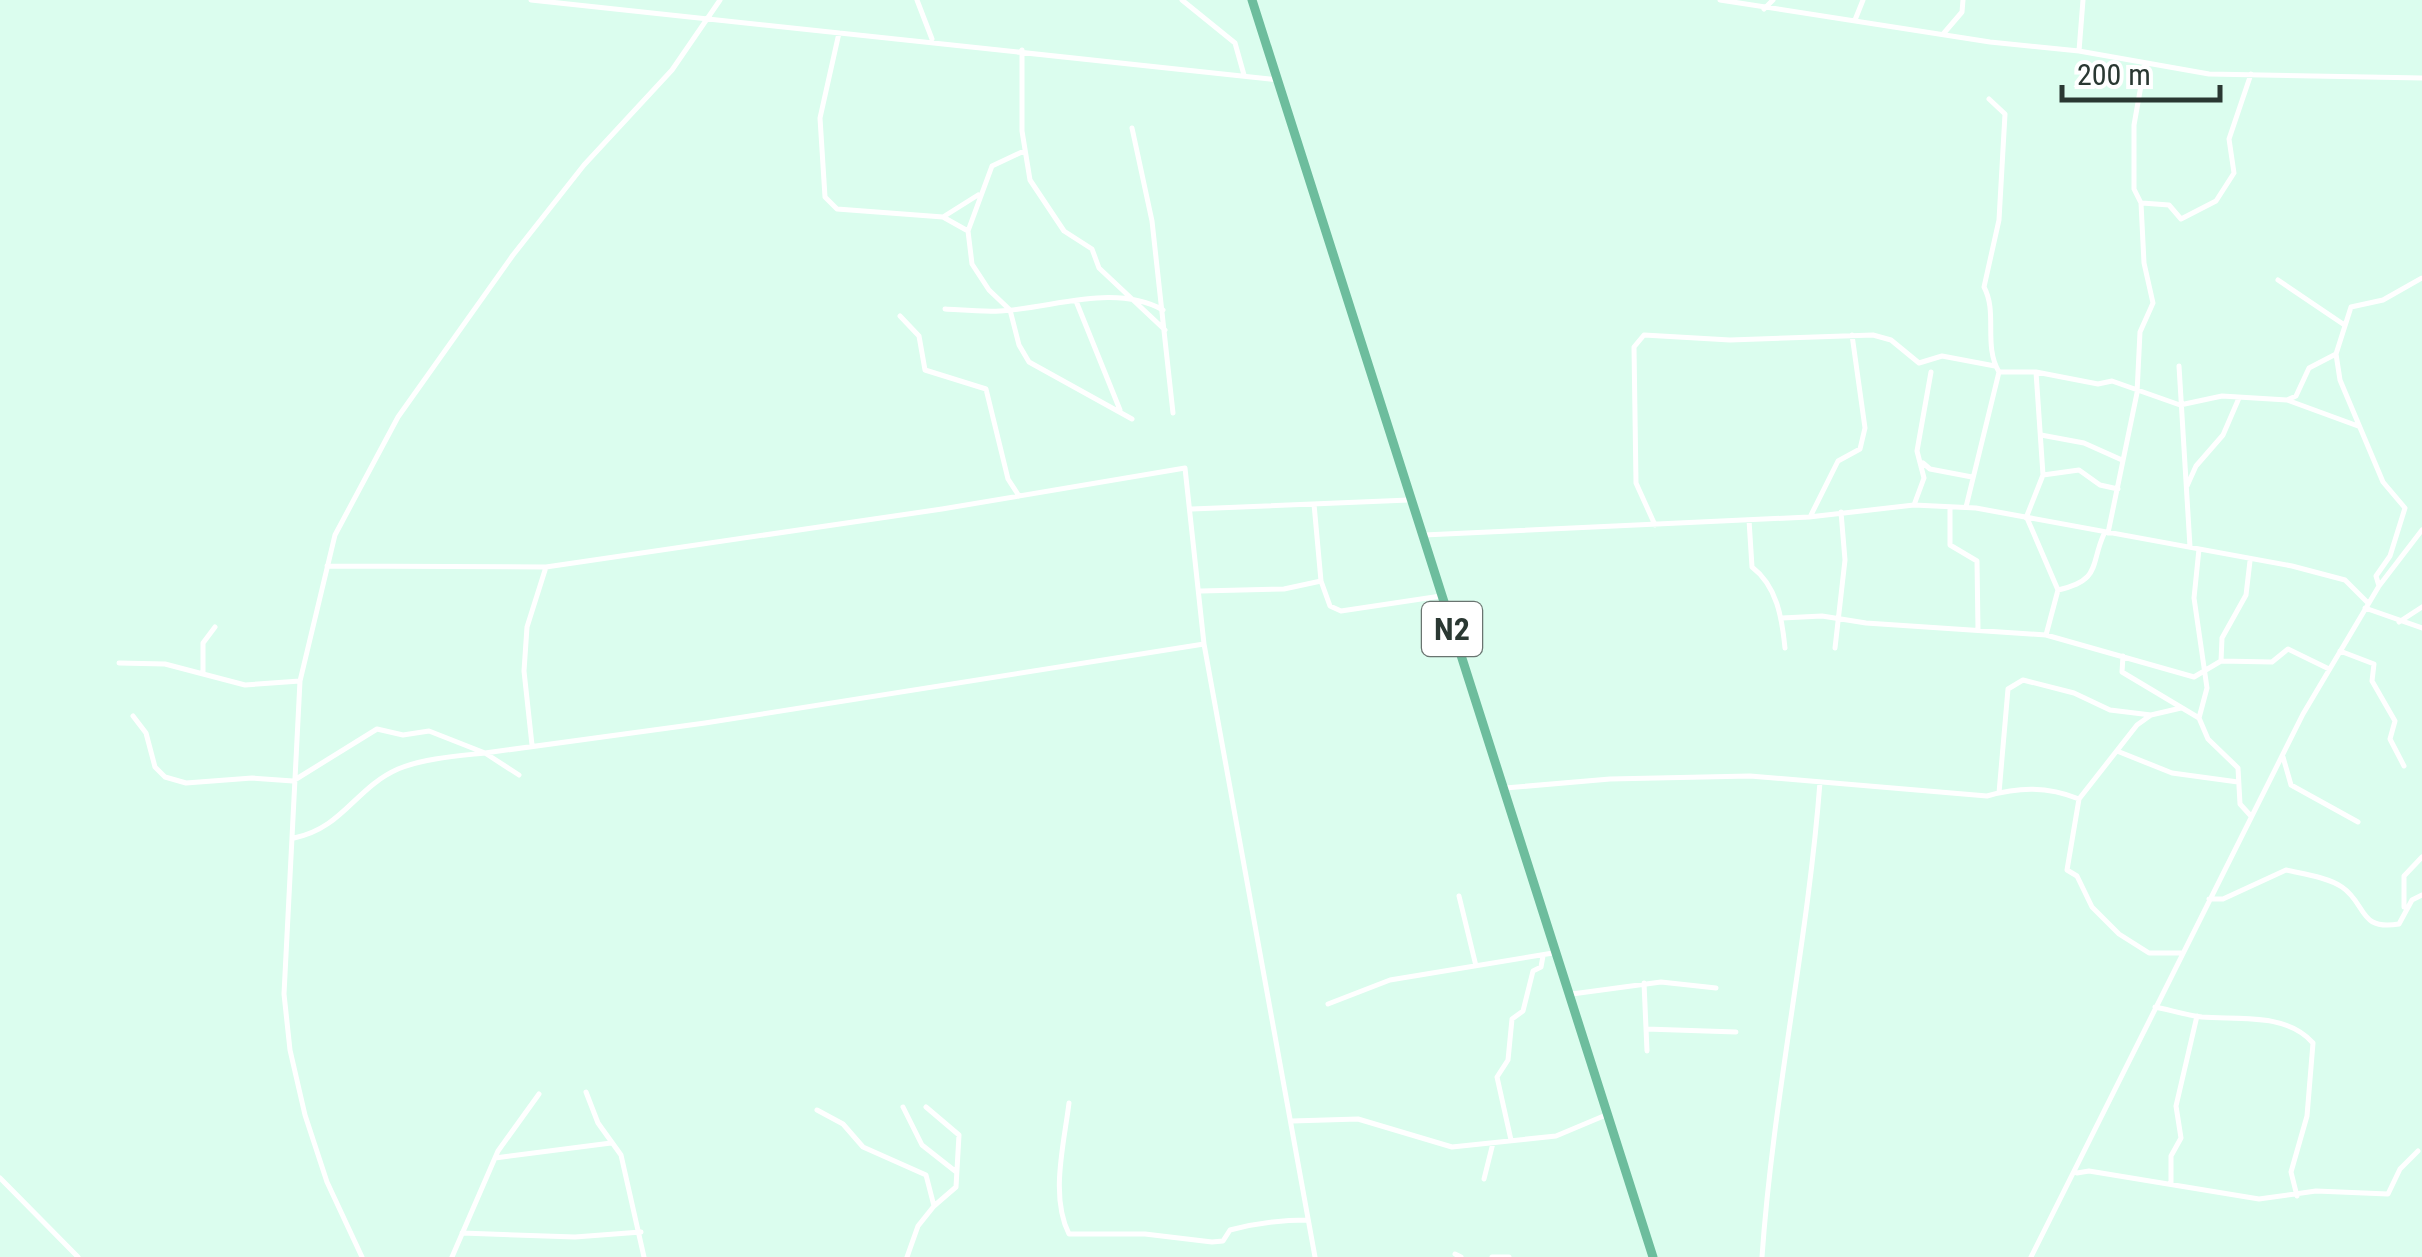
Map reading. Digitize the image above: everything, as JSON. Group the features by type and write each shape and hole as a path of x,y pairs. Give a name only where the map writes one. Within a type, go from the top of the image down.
{"highway":[{"name":"N2","path":"1252,0 1502,788 1548,954 1569,995 1652,1257"}],"street":[{"path":"532,0 709,22 932,40 1280,80"},
{"path":"362,1257 327,1182 290,1050 284,977 300,681 328,566 351,501 398,417 548,210 709,22 720,0"},
{"path":"917,0 932,40"},
{"path":"1182,0 1235,43 1244,76"},
{"path":"1720,0 2080,51 2208,74 2422,78"},
{"path":"1764,9 1773,0"},
{"path":"1855,21 1864,0"},
{"path":"1944,33 1962,12 1963,0"},
{"path":"2080,51 2083,0"},
{"path":"839,33 820,118 824,198 837,209 943,217 968,232"},
{"path":"1022,50 1024,151 1030,180 1064,231 1092,249 1098,268 1165,330"},
{"path":"2058,590 2075,586 2096,567 2097,549 2106,533 2118,489 2137,393 2140,332 2153,304 2144,262 2141,203 2134,189 2134,125 2145,63"},
{"path":"2141,203 2169,205 2182,220 2216,200 2234,173 2229,139 2251,74"},
{"path":"1966,508 1997,369 1990,354 1991,298 1984,287 1999,220 2006,114 1989,99"},
{"path":"1132,128 1147,182 1173,413"},
{"path":"1024,151 992,166 978,196 968,232 972,264 989,290 1010,310 1019,345 1029,362 1132,419"},
{"path":"943,217 978,196"},
{"path":"2379,586 2376,576 2390,556 2405,508 2383,482 2340,380 2336,354 2343,324 2352,307 2383,300 2422,278"},
{"path":"2278,280 2343,324"},
{"path":"945,309 1010,310 1141,298 1163,310"},
{"path":"1076,301 1121,413"},
{"path":"900,316 918,336 925,370 986,389 1008,478 1020,496"},
{"path":"1655,525 1636,482 1637,338 1644,335 1730,340 1852,335 1891,340 1919,363 1942,356 1997,369 2098,384 2112,381 2137,393 2180,404 2206,397 2288,400 2359,427"},
{"path":"1809,517 1838,461 1860,449 1865,428 1852,335"},
{"path":"2288,400 2296,396 2309,368 2336,354"},
{"path":"2179,366 2190,548"},
{"path":"1914,505 1924,478 1916,451 1930,372"},
{"path":"2036,372 2042,476 2026,518 2058,590 2046,635"},
{"path":"2186,489 2196,466 2224,436 2240,398"},
{"path":"2041,435 2084,443 2122,460"},
{"path":"1922,462 1930,468 1972,476"},
{"path":"328,566 546,567 1185,468 1204,644 1226,750 1248,905 1315,1257"},
{"path":"2042,476 2080,470 2100,485 2118,489"},
{"path":"1192,509 1411,500"},
{"path":"1314,504 1321,581 1330,606 1341,611 1441,596"},
{"path":"1422,535 1809,517 1914,505 1966,508 2346,580 2367,606 2422,628"},
{"path":"1950,507 1950,544 1977,561 1978,630"},
{"path":"1835,648 1845,560 1841,512"},
{"path":"1749,520 1752,567 1764,576 1782,618 1786,648"},
{"path":"2031,1257 2282,756 2379,586 2422,530"},
{"path":"2199,550 2194,598 2207,688 2199,718"},
{"path":"2221,661 2222,638 2246,595 2250,560"},
{"path":"532,746 524,671 527,627 546,567"},
{"path":"1201,591 1284,589 1321,581"},
{"path":"2399,622 2422,607"},
{"path":"1782,618 2046,635 2194,677 2221,661 2272,662 2288,649 2329,669"},
{"path":"202,674 204,644 216,627"},
{"path":"294,838 321,833 360,794 398,770 485,753 705,724 1204,644"},
{"path":"2340,650 2374,664 2372,681 2394,721 2390,739 2404,766"},
{"path":"2123,656 2122,672 2199,718 2208,739 2238,768 2240,804 2251,816"},
{"path":"118,663 165,664 246,685 300,681"},
{"path":"1999,793 2008,689 2023,680 2074,693 2110,710 2151,716 2181,708"},
{"path":"132,716 146,732 149,758 165,776 186,783 252,778 293,781 377,729 403,734 430,731 485,753 519,775"},
{"path":"2151,716 2079,799 2067,870 2077,876 2092,907 2119,934 2149,954 2181,953"},
{"path":"2117,751 2172,773 2238,782"},
{"path":"2282,756 2290,785 2358,822"},
{"path":"1502,788 1680,777 1820,782 1987,796 2055,789 2079,799"},
{"path":"1762,1257 1771,1145 1803,950 1820,782"},
{"path":"2209,899 2223,898 2286,870 2342,888 2370,922 2383,926 2399,924 2404,910 2404,876 2422,857"},
{"path":"2404,910 2422,895"},
{"path":"1458,896 1476,966"},
{"path":"1328,1004 1390,980 1548,954"},
{"path":"1511,1140 1497,1077 1508,1060 1512,1019 1522,1011 1533,971 1541,967 1548,954"},
{"path":"1569,995 1644,983 1716,988"},
{"path":"1644,983 1647,1051"},
{"path":"2155,1007 2196,1016 2236,1016 2268,1022 2304,1034 2313,1043 2307,1116 2291,1172 2298,1196"},
{"path":"2170,1184 2171,1156 2181,1138 2176,1106 2196,1016"},
{"path":"1646,1029 1736,1032"},
{"path":"586,1092 621,1155 644,1257"},
{"path":"452,1257 495,1158 539,1094"},
{"path":"1069,1104 1061,1180 1068,1234 1145,1234 1212,1242 1223,1241 1230,1230 1244,1226 1266,1225 1274,1220 1308,1220"},
{"path":"903,1107 922,1144 954,1171"},
{"path":"906,1257 918,1226 956,1187 959,1135 926,1107"},
{"path":"817,1110 842,1124 863,1147 926,1175 934,1206"},
{"path":"1292,1121 1358,1118 1440,1146 1556,1136 1606,1115"},
{"path":"495,1158 612,1143"},
{"path":"1484,1179 1493,1143"},
{"path":"2074,1174 2089,1171 2259,1199 2316,1192 2388,1194 2400,1169 2418,1151"},
{"path":"0,1178 78,1257"},
{"path":"462,1233 575,1237 641,1232"},
{"path":"1492,1257 1509,1257"}]}
